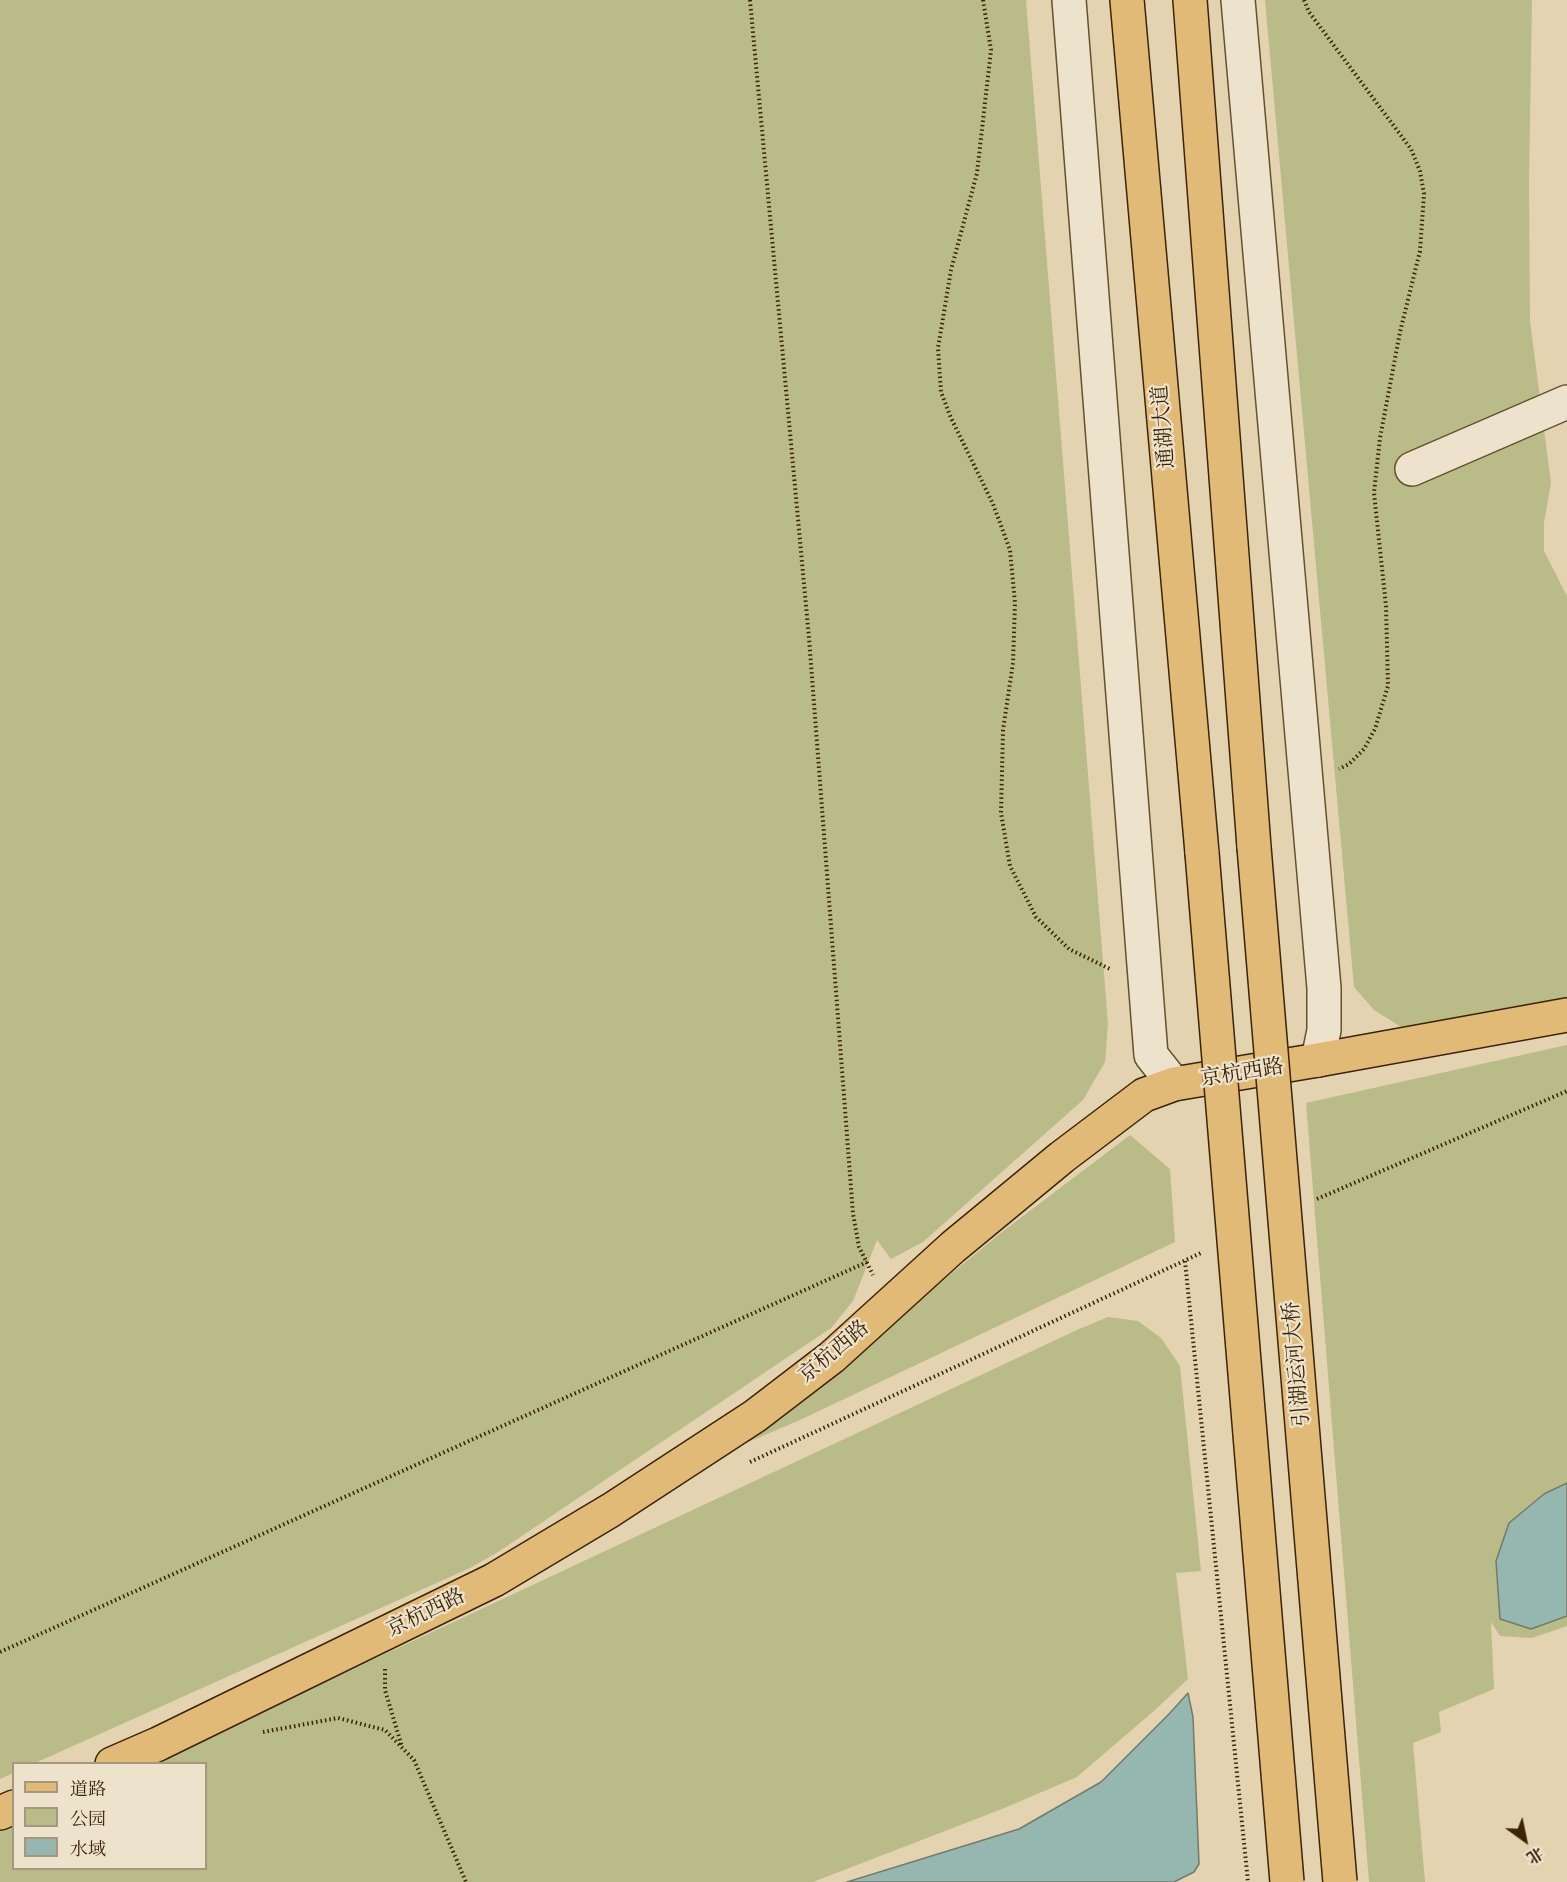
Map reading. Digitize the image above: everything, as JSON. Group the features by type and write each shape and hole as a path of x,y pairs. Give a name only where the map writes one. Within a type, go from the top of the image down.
{"main road":[{"name":"通湖大道","path":"1127,0 1202,853 1287,1882"},
{"name":"引湖运河大桥","path":"1190,0 1254,847 1340,1882"},
{"name":"京杭西路","path":"117,1762 494,1580 612,1510 754,1416 832,1357 953,1247 1144,1095 1174,1084 1567,1016"}],"street":[{"path":"1069,0 1151,1055 1174,1084"},
{"path":"1238,0 1323,976 1324,1030 1318,1060"},
{"path":"1412,469 1567,402"}],"path":[{"path":"750,0 809,638 853,1214 859,1247 889,1305"},
{"path":"983,0 991,50 977,173 951,270 938,348 941,392 951,418 993,504 1010,550 1015,603 1013,651 1003,730 1001,813 1010,866 1036,916 1069,949 1116,972"},
{"path":"1304,0 1309,12 1411,148 1420,171 1424,194 1420,251 1400,332 1380,438 1374,493 1386,606 1388,686 1375,729 1364,749 1349,764 1333,772"},
{"path":"1310,1203 1567,1091"},
{"path":"742,1465 1206,1251"},
{"path":"1185,1261 1248,1882"},
{"path":"0,1652 867,1262"},
{"path":"386,1633 385,1690 402,1748"},
{"path":"258,1733 338,1718 385,1730 414,1760 466,1882"}],"green space":[{"path":"0,0 1026,0 1108,1024 1105,1062 1083,1100 923,1242 891,1259 877,1240 853,1301 831,1328 498,1552 470,1568 37,1762 12,1762 12,1773 0,1779"},
{"path":"1265,0 1532,0 1529,181 1530,321 1551,483 1544,523 1544,551 1567,596 1567,1002 1406,1030 1374,1010 1354,987"},
{"path":"1567,1045 1567,1626 1532,1638 1500,1636 1491,1622 1494,1689 1439,1712 1441,1732 1413,1743 1425,1882 1369,1882 1306,1103"},
{"path":"1130,1135 1170,1169 1175,1242 800,1420 744,1444 1002,1232"},
{"path":"1108,1317 1138,1321 1161,1338 1180,1366 1201,1571 1176,1573 1188,1679 1077,1777 1002,1809 813,1882 0,1882 0,1826 12,1820 12,1870 207,1870 207,1762 143,1762 334,1678"}],"water":[{"path":"1567,1483 1567,1616 1531,1629 1500,1619 1496,1561 1509,1523 1544,1494"},
{"path":"1188,1693 1193,1717 1199,1864 1194,1872 1174,1882 847,1882 1019,1829 1101,1782"}]}
